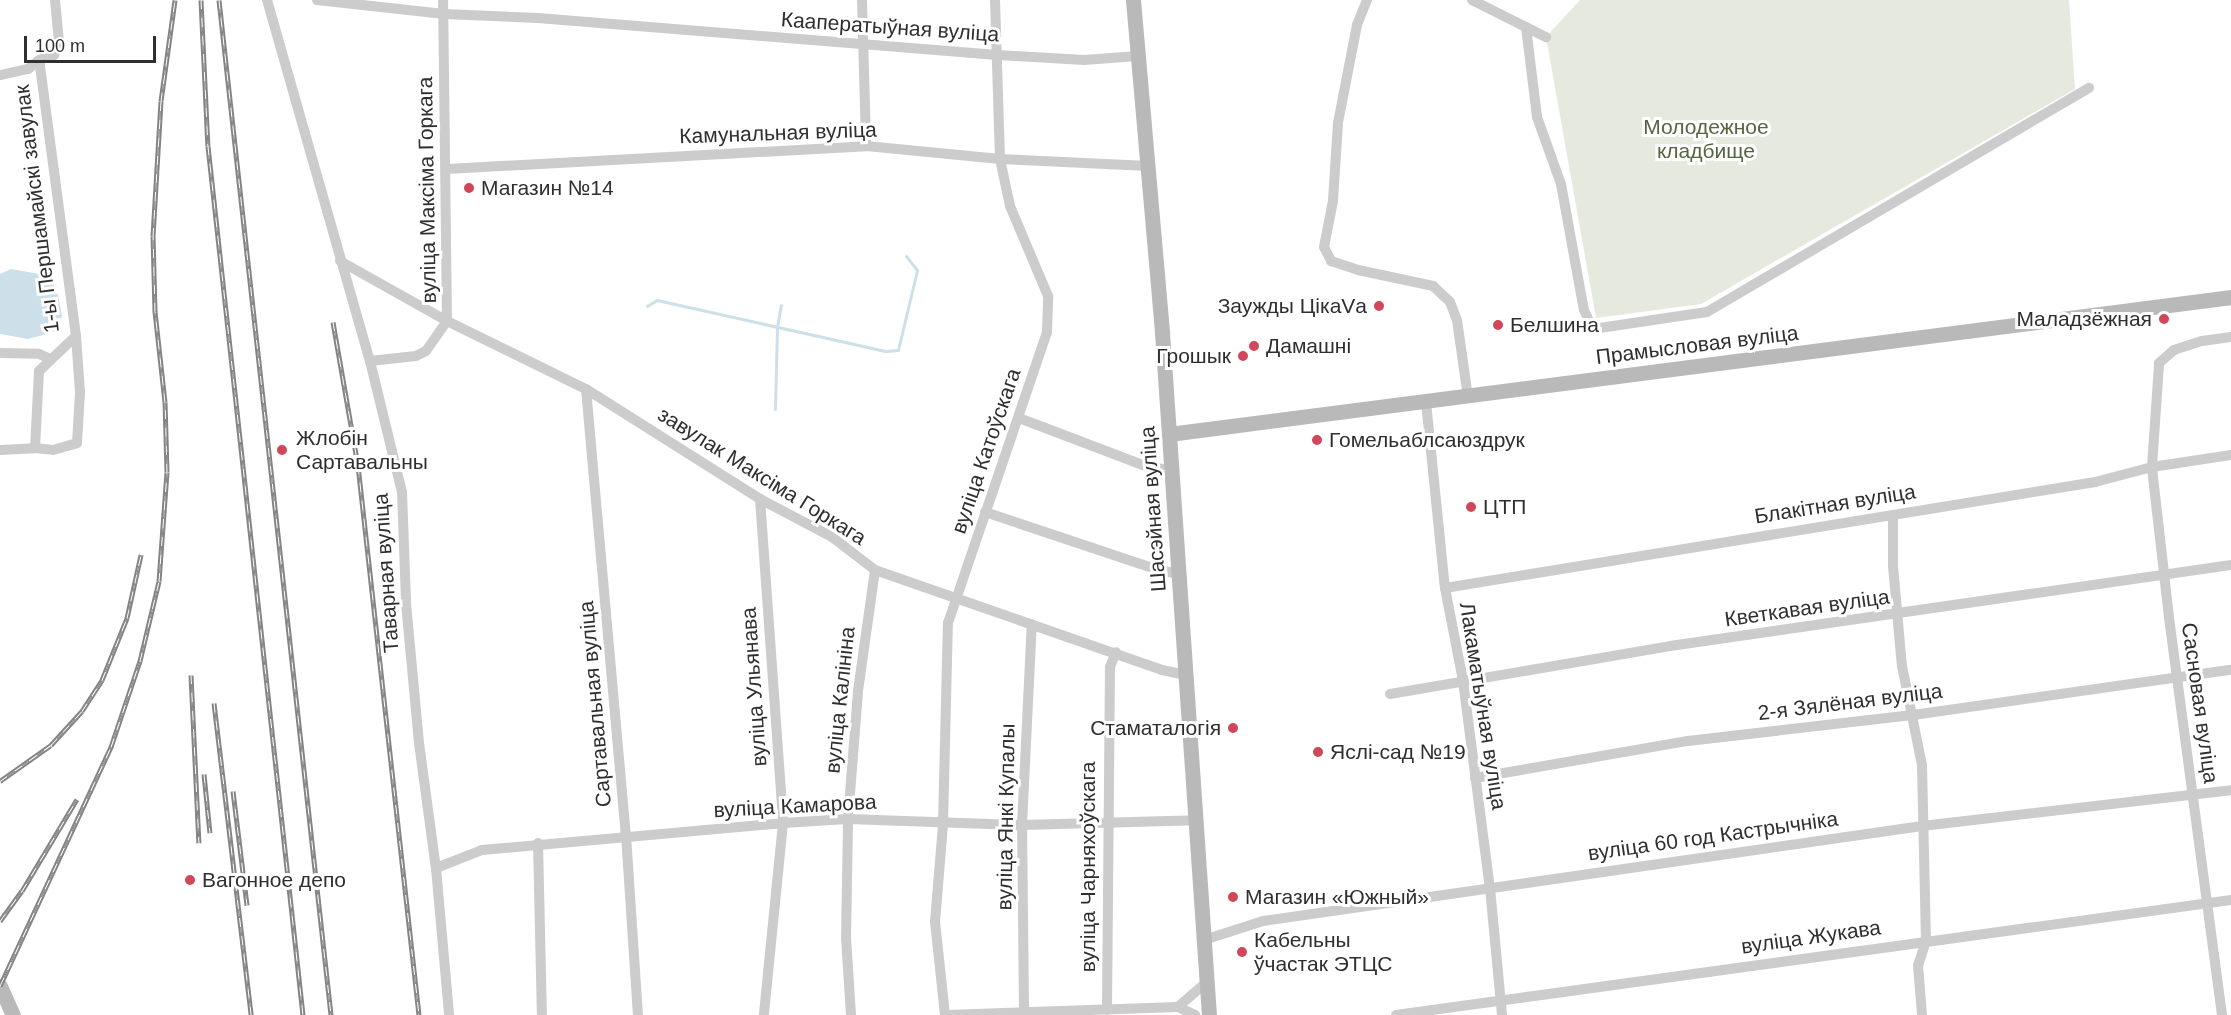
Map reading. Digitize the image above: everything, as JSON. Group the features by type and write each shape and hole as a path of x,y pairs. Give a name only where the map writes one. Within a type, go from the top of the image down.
{"main road":[{"name":"Шасэйная вуліца","path":"1133,0 1172,471 1209,1015"},
{"name":"Прамысловая вуліца","path":"1169,434 2231,297"},
{"path":"0,986 13,1015"}],"street":[{"path":"0,75 28,69 39,60 54,55 59,42 55,0"},
{"name":"Таварная вуліца","path":"267,0 370,361 402,492 406,603 419,743 436,868 449,1015"},
{"name":"Кааператыўная вуліца","path":"317,0 444,14 538,18 998,55 1084,60 1138,56"},
{"name":"вуліца Максіма Горкага","path":"370,361 416,356 426,351 447,321 447,169 443,0"},
{"path":"862,0 866,146"},
{"name":"вуліца Катоўскага","path":"946,1015 935,922 943,824 948,623 1047,332 1048,296 1010,206 1000,159 995,0"},
{"path":"1367,0 1357,25 1338,123 1333,201 1324,247 1331,261 1358,270 1433,286 1450,302 1457,320 1468,397"},
{"path":"1472,0 1545,37"},
{"path":"1526,27 1537,117 1561,184 1584,310 1593,329 1707,312 2089,88"},
{"name":"1-ы Першамайскі завулак","path":"35,448 39,371 76,336 39,60"},
{"name":"Камунальная вуліца","path":"447,169 866,146 1000,159 1148,166"},
{"name":"завулак Максіма Горкага","path":"340,261 447,321 586,389 760,499 832,537 875,570 1185,675"},
{"path":"0,450 35,448 53,450 77,443 80,392 76,336"},
{"name":"Сасновая вуліца","path":"2222,1014 2164,575 2152,467 2158,363 2174,350 2202,341 2231,337"},
{"path":"0,353 39,354 51,359"},
{"name":"Сартавальная вуліца","path":"586,389 626,836 638,1015"},
{"name":"Лакаматыўная вуліца","path":"1426,402 1445,588 1463,681 1490,888 1502,1015"},
{"path":"1019,418 1143,465 1172,471"},
{"name":"Блакітная вуліца","path":"1445,588 2095,482 2152,467 2231,455"},
{"name":"вуліца Ульянава","path":"760,499 783,823 764,1015"},
{"path":"985,512 1155,569 1178,574"},
{"path":"1893,515 1897,615 1902,666 1922,765 1926,941 1918,964 1922,1015"},
{"name":"Кветкавая вуліца","path":"1390,694 1670,646 2231,565"},
{"name":"вуліца Калініна","path":"851,1015 846,938 848,819 858,691 875,570"},
{"name":"вуліца Янкі Купалы","path":"1024,1010 1022,825 1032,624"},
{"name":"вуліца Чарняхоўскага","path":"1107,1010 1110,667 1116,652"},
{"name":"2-я Зялёная вуліца","path":"1475,778 1688,741 1913,715 2231,670"},
{"name":"вуліца 60 год Кастрычніка","path":"1204,940 1263,921 1922,826 2231,790"},
{"name":"вуліца Камарова","path":"436,868 482,850 538,843 783,823 848,819 1022,825 1196,820"},
{"path":"538,843 542,1015"},
{"name":"вуліца Жукава","path":"1396,1015 2231,900"},
{"path":"1904,944 1918,964"},
{"path":"1178,1007 1207,982"},
{"path":"946,1015 1024,1010 1178,1007 1195,1015"}],"green space":[{"name":"Молодежное кладбище","path":"1580,0 2069,0 2075,89 1701,304 1596,318 1546,37"}],"shaded area":[{"path":"11,269 50,276 58,295 62,316 54,332 28,339 0,334 0,274"}],"waterway":[{"path":"647,306 657,300 886,351 898,350 917,270 906,256"},
{"path":"775,409 777,327 781,305"}],"railway":[{"path":"0,986 111,747 140,661 159,581 167,472 165,402 155,311 153,236 161,101 175,0"},
{"path":"201,0 208,146 303,1015"},
{"path":"219,0 331,1015"},
{"path":"333,322 358,465 419,1015"},
{"path":"0,781 51,745 82,711 102,680 127,618 141,555"},
{"path":"191,675 199,843"},
{"path":"214,703 251,1015"},
{"path":"204,774 210,833"},
{"path":"233,791 247,905"},
{"path":"0,921 22,891 77,799"}],"place":[{"name":"Магазин №14","path":"469,188"},
{"name":"Заужды ЦікаVа","path":"1379,306"},
{"name":"Маладзёжная","path":"2164,319"},
{"name":"Белшина","path":"1498,325"},
{"name":"Дамашні","path":"1254,346"},
{"name":"Грошык","path":"1243,356"},
{"name":"Гомельаблсаюздрук","path":"1317,440"},
{"name":"Жлобін Сартавальны","path":"282,450"},
{"name":"ЦТП","path":"1471,507"},
{"name":"Стаматалогія","path":"1233,728"},
{"name":"Яслі-сад №19","path":"1318,752"},
{"name":"Вагонное депо","path":"190,880"},
{"name":"Магазин «Южный»","path":"1233,897"},
{"name":"Кабельны ўчастак ЭТЦС","path":"1242,952"}]}
